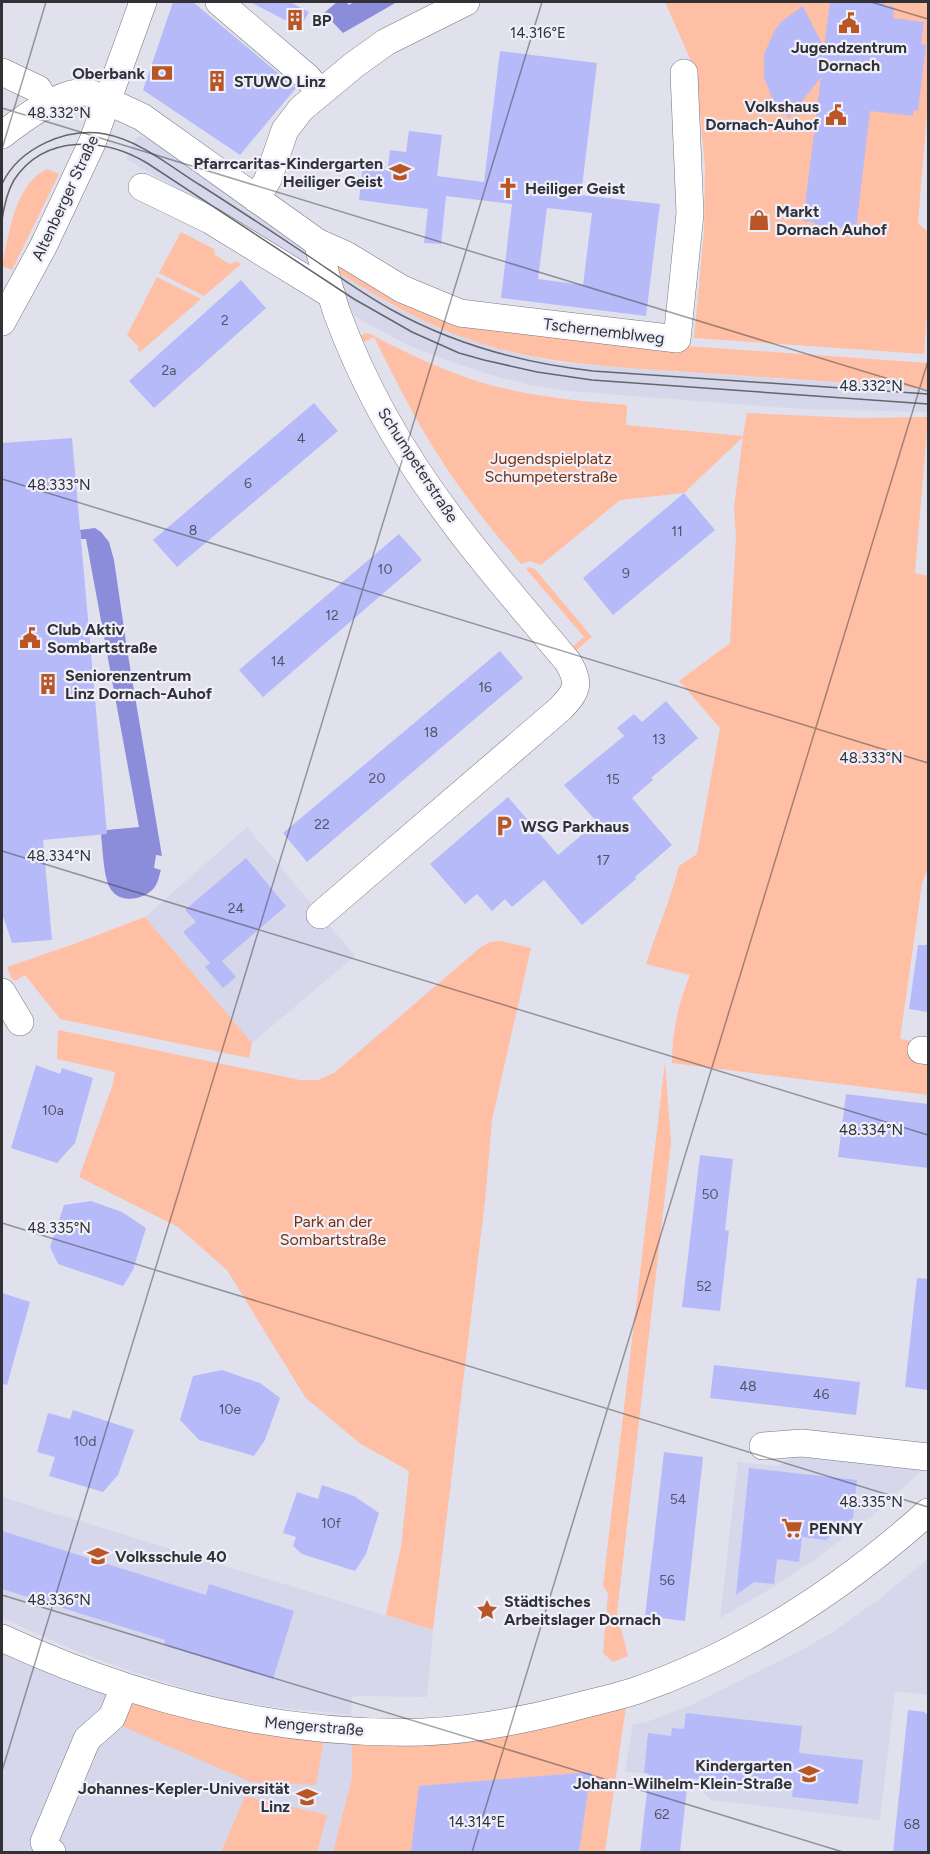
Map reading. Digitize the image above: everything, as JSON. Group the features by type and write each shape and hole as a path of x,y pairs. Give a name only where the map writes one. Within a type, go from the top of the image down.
{"street":[{"name":"Altenberger Straße","path":"2,322 58,216 92,143 143,2"},
{"path":"219,2 307,77 320,92"},
{"path":"256,199 268,179 289,124 301,109 387,42 466,2"},
{"path":"2,72 38,89 45,101 44,107"},
{"name":"Tschernemblweg","path":"317,242 346,255 402,289 460,313 677,339 690,214 684,73"},
{"path":"2,135 44,107 67,95 88,92 142,117 317,242"},
{"path":"142,187 161,194 210,220 332,295"},
{"name":"Schumpeterstraße","path":"317,242 332,295 352,349 373,394 412,461 452,520 568,662 577,685 573,695 560,709 320,915"},
{"path":"2,992 20,1022"},
{"path":"763,1446 802,1443 928,1457"},
{"name":"Mengerstraße","path":"2,1638 124,1687 210,1711 262,1721 347,1730 424,1732 479,1727 539,1716 635,1691 712,1659 792,1617 835,1588 880,1555 928,1512"},
{"path":"52,1852 48,1851 44,1842 87,1739 112,1717 124,1687"}],"shaded area":[{"path":"139,136 150,139 306,248 314,279 173,186 126,159"},
{"path":"334,270 391,305 442,330 488,346 527,356 562,363 928,389 928,412 800,409 569,391 530,385 443,359 408,345 368,324 352,314"},
{"path":"247,827 355,956 252,1043 145,917"},
{"path":"799,1451 927,1466 872,1516 814,1560 720,1618 738,1462 779,1466"},
{"name":"Volksschule 40","path":"2,1497 433,1630 427,1697 352,1696 351,1715 231,1700 127,1670 78,1652 2,1618"},
{"path":"928,1559 928,1695 895,1691 880,1820 711,1800 689,1779 625,1771 633,1724 647,1722 691,1705 798,1652 833,1632 878,1600"},
{"name":"Johannes-Kepler-Universität Linz","path":"2,1650 297,1737 597,1706 605,1852 2,1852"}],"green space":[{"path":"665,2 928,2 928,100 918,223 928,232 928,299 924,354 694,338 704,232 705,167 696,72"},
{"path":"47,169 59,174 12,270 2,266 20,199 36,176"},
{"path":"181,232 214,249 215,255 230,264 236,261 241,264 204,296 159,273"},
{"path":"336,260 399,294 687,346 928,363 928,389 621,368 515,353 468,339 428,323 334,270"},
{"path":"157,277 201,299 140,352 137,349 139,347 127,335"},
{"name":"Jugendspielplatz Schumpeterstraße","path":"365,333 370,334 444,369 490,385 541,396 627,405 626,425 743,436 747,413 857,418 928,417 915,573 928,576 928,867 922,884 900,1039 923,1043 928,1058 928,1095 672,1063 676,1018 690,975 646,964 679,866 697,854 720,728 679,681 730,643 736,537 734,507 743,437 684,493 620,500 541,565 530,561 521,564 459,486 440,458 374,337 360,344 360,337"},
{"path":"528,567 535,569 592,637 574,652 571,648 584,637 526,569"},
{"path":"145,917 252,1043 249,1058 60,1019 25,975 15,981 7,967"},
{"name":"Park an der Sombartstraße","path":"500,941 531,948 492,1120 485,1201 433,1630 386,1615 401,1547 409,1471 359,1443 305,1397 227,1270 178,1227 79,1177 112,1087 115,1072 57,1059 58,1030 300,1080 318,1080 334,1073 481,947 490,942"},
{"path":"665,1062 671,1143 617,1613 628,1656 613,1662 603,1653 608,1594 603,1585"},
{"path":"133,1701 324,1738 316,1785 251,1782 122,1726"},
{"path":"626,1706 605,1852 579,1852 591,1772 420,1786 411,1852 333,1852 352,1778 352,1739"},
{"path":"245,1796 327,1815 317,1852 221,1852"}],"water":[{"path":"337,2 346,2 349,5 354,2 397,2 343,33 324,13"},
{"path":"95,528 109,542 114,560 162,856 156,855 154,868 161,870 155,886 145,895 127,899 116,895 109,886 101,835 107,830 139,827 86,539 81,539 80,530"}],"building":[{"name":"STUWO Linz","path":"173,2 193,2 296,88 240,155 143,90"},
{"name":"BP","path":"250,2 290,2 309,12 300,28"},
{"name":"Volkshaus Dornach-Auhof","path":"830,2 885,2 884,6 894,7 893,18 924,22 921,44 926,45 918,111 913,110 913,116 870,111 856,230 803,221 821,77 789,118 774,102 764,78 764,54 775,30 782,21 803,6 824,48"},
{"name":"Heiliger Geist","path":"500,51 597,63 581,195 660,204 646,316 501,298 512,204 446,196 441,244 424,243 428,209 359,200 363,164 388,167 390,150 406,152 409,131 442,135 437,176 484,182","holes":["547,208 592,213 583,285 538,279"]},
{"path":"241,280 266,308 154,408 129,381"},
{"path":"314,403 338,431 177,567 153,540"},
{"name":"Seniorenzentrum Linz Dornach-Auhof","path":"72,438 107,834 43,840 52,940 12,943 2,913 2,443"},
{"path":"684,493 715,530 613,615 583,578"},
{"path":"399,534 422,560 263,697 239,670"},
{"path":"500,651 523,678 307,862 283,833"},
{"path":"666,701 698,738 651,778 653,780 632,798 672,845 582,925 544,880 512,907 505,899 492,911 477,894 465,904 430,864 508,797 558,855 597,822 564,785 624,736 617,728 634,714 642,722"},
{"path":"246,858 286,906 222,961 236,977 223,988 205,967 210,963 183,932 196,922 185,910"},
{"path":"918,945 928,945 928,1012 909,1009"},
{"path":"36,1065 60,1074 62,1068 93,1078 75,1143 57,1163 11,1148"},
{"path":"846,1094 928,1104 928,1168 838,1157"},
{"path":"700,1155 733,1159 725,1230 729,1231 720,1311 682,1307"},
{"path":"91,1201 122,1212 146,1228 133,1270 123,1286 58,1264 50,1247 64,1205"},
{"path":"917,1278 928,1279 928,1390 905,1387"},
{"path":"2,1293 30,1302 7,1385 2,1384"},
{"path":"714,1365 860,1382 856,1415 710,1398"},
{"path":"222,1370 260,1383 280,1398 265,1440 254,1456 199,1440 180,1420 193,1376"},
{"path":"73,1410 134,1430 118,1475 103,1492 49,1476 55,1457 37,1452 48,1413 70,1419"},
{"path":"664,1452 703,1457 685,1621 645,1616"},
{"name":"PENNY","path":"749,1468 857,1480 853,1518 826,1540 802,1537 799,1562 777,1559 774,1584 754,1582 736,1595"},
{"path":"322,1485 354,1496 379,1513 366,1554 355,1571 302,1554 293,1546 296,1537 283,1533 297,1492 318,1499"},
{"path":"2,1531 206,1595 209,1584 294,1611 273,1679 164,1645 165,1640 2,1589"},
{"path":"908,1710 928,1714 928,1852 893,1852"},
{"path":"686,1713 802,1726 799,1753 863,1760 858,1804 792,1797 793,1790 688,1778 680,1852 640,1852 649,1774 644,1773 648,1733 671,1736 672,1728 684,1729"},
{"path":"591,1772 579,1852 411,1852 419,1786"}],"tram line":[{"path":"2,184 20,160 45,143 75,134 105,134 130,142 154,155 390,309 438,332 488,350 540,363 593,371 928,394"},
{"path":"2,220 6,199 14,180 27,165 42,154 59,147 76,144 113,148 147,163 354,299 412,332 459,353 537,372 592,380 928,404"}],"place":[{"name":"BP","path":"295,20"},
{"name":"Jugendzentrum Dornach","path":"849,23"},
{"name":"Oberbank","path":"162,73"},
{"name":"STUWO Linz","path":"217,81"},
{"name":"Volkshaus Dornach-Auhof","path":"836,115"},
{"name":"Pfarrcaritas-Kindergarten Heiliger Geist","path":"400,172"},
{"name":"Heiliger Geist","path":"508,188"},
{"name":"Markt Dornach Auhof","path":"759,220"},
{"name":"Club Aktiv Sombartstraße","path":"30,638"},
{"name":"Seniorenzentrum Linz Dornach-Auhof","path":"48,684"},
{"name":"WSG Parkhaus","path":"504,826"},
{"name":"PENNY","path":"792,1528"},
{"name":"Volksschule 40","path":"98,1556"},
{"name":"Städtisches Arbeitslager Dornach","path":"487,1610"},
{"name":"Kindergarten Johann-Wilhelm-Klein-Straße","path":"809,1774"},
{"name":"Johannes-Kepler-Universität Linz","path":"307,1797"}]}
